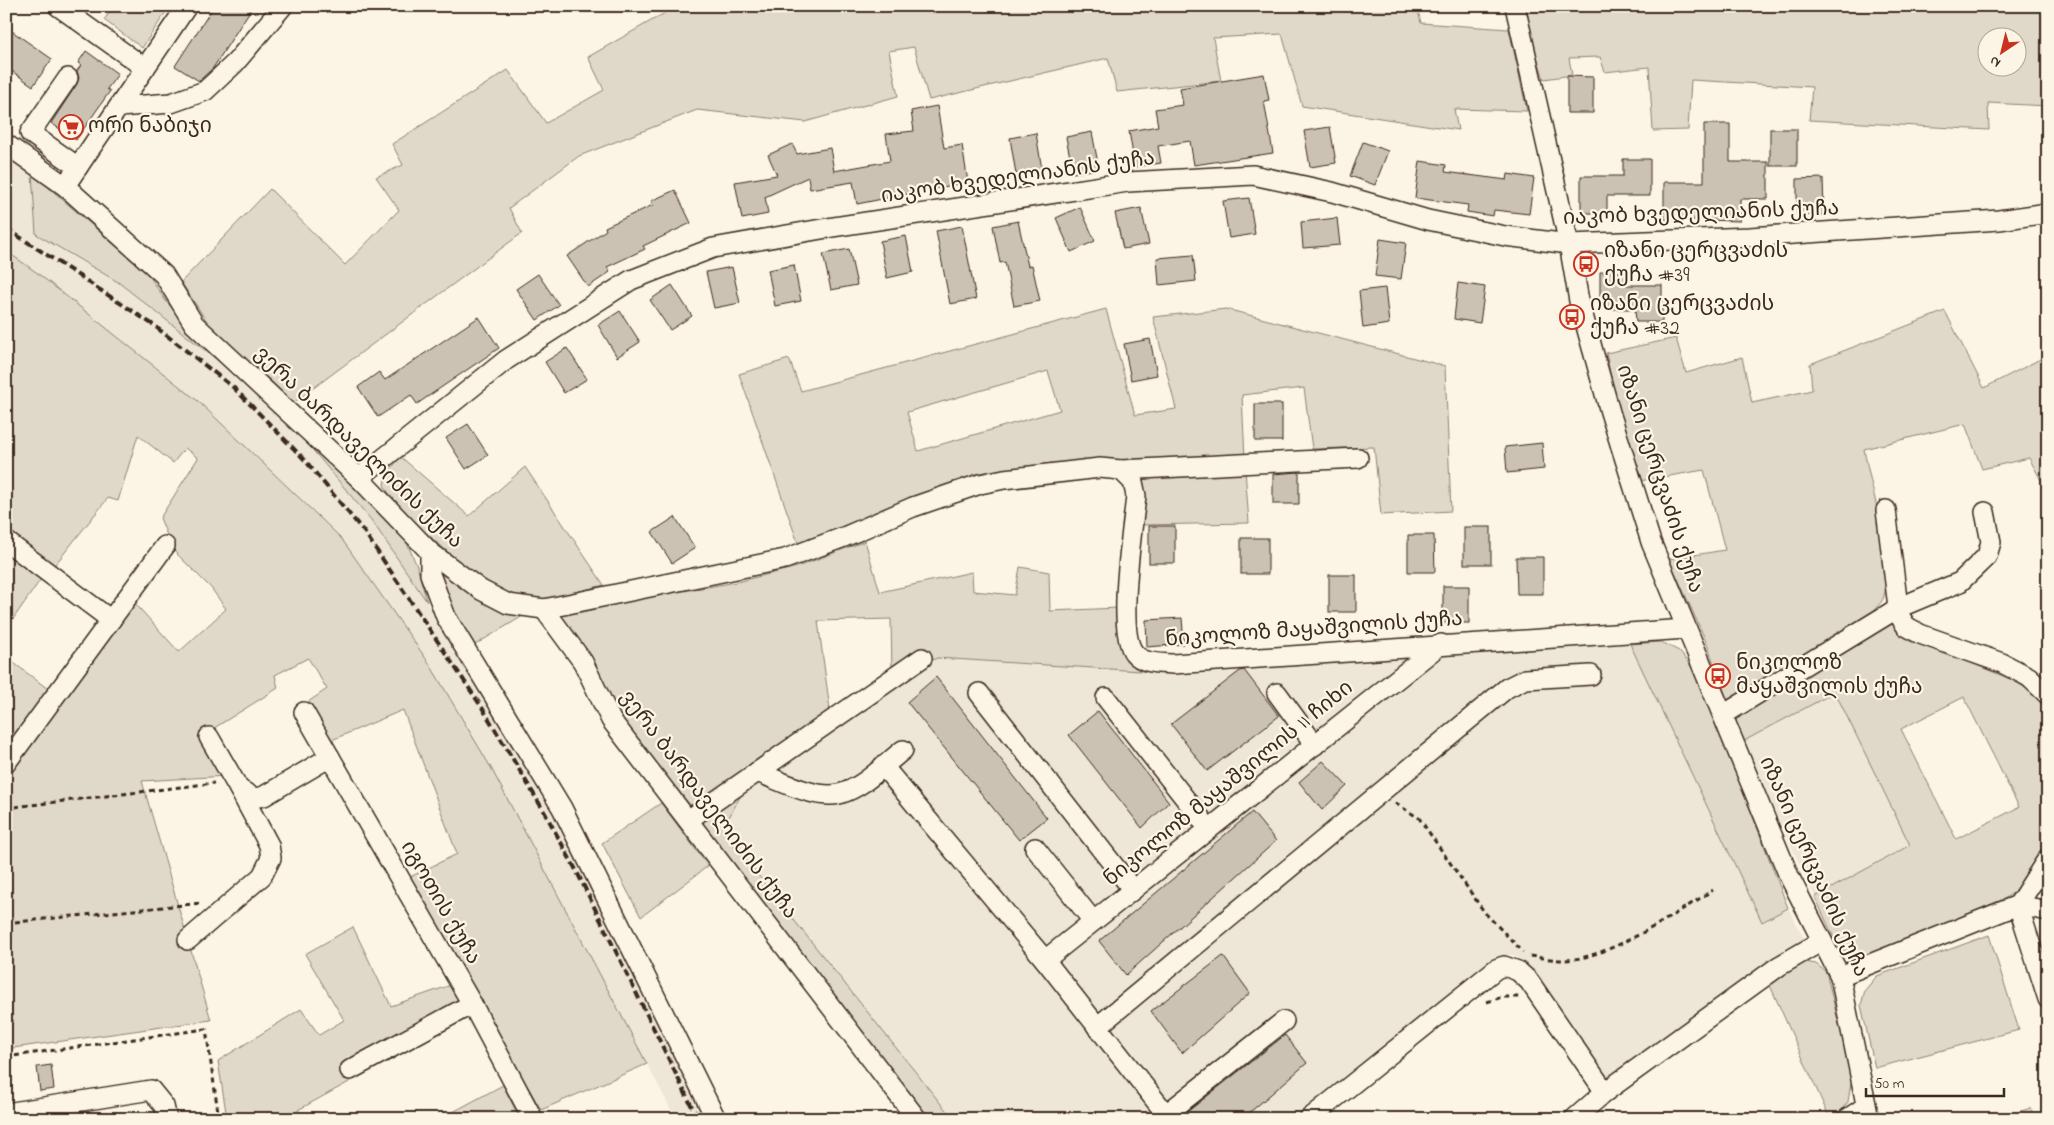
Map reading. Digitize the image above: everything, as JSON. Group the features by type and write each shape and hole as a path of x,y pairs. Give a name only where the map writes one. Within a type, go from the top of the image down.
{"street":[{"path":"58,6 145,68"},
{"path":"65,186 187,6"},
{"path":"119,107 171,103 205,91 235,63 283,6"},
{"name":"იზანი ცერცვაძის ქუჩა","path":"1515,6 1569,244 1579,301 1610,412 1651,542 1789,876 1840,976 1867,1112"},
{"path":"68,78 30,133 78,167"},
{"name":"ვერა ბარდაველიძის ქუჩა","path":"6,144 65,186 164,275 194,324 359,478 430,552 481,590 508,604 544,609 582,662 611,720 917,1119"},
{"name":"იაკობ ხვედელიანის ქუჩა","path":"359,478 506,360 631,280 713,248 833,227 1128,182 1253,175 1332,192 1428,220 1505,236 1569,244 1770,236 1999,220 2048,213"},
{"path":"544,609 785,559 844,537 913,507 980,484 1004,479 1100,468 1121,470 1358,458"},
{"name":"ნიკოლოზ მაყაშვილის ქუჩა","path":"1121,470 1133,482 1136,496 1126,596 1127,636 1134,652 1148,662 1173,664 1441,644 1686,629"},
{"path":"1886,510 1899,615 1906,626 1920,634 2002,663 2029,677 2048,695"},
{"path":"1723,715 1898,608 1960,582 1987,556 1991,542 1985,512"},
{"path":"6,541 111,620"},
{"path":"6,763 165,546"},
{"path":"430,552 430,574 446,617 562,808 716,1119"},
{"name":"ნიკოლოზ მაყაშვილის II ჩიხი","path":"1044,960 1441,644"},
{"path":"688,820 922,658"},
{"path":"1097,1027 1507,688 1525,679 1591,676"},
{"path":"979,693 1133,890"},
{"path":"1277,693 1315,745"},
{"path":"1106,698 1209,829"},
{"name":"იგოთის ქუჩა","path":"304,712 472,1004 533,1119"},
{"path":"188,940 262,876 271,858 269,845 209,737"},
{"path":"757,772 817,794 838,794 857,786 903,750"},
{"path":"237,785 254,798 264,796 330,757"},
{"path":"883,766 1044,960 1097,1027 1163,1116 1284,1021"},
{"path":"1035,848 1093,921"},
{"path":"2018,905 2048,858"},
{"path":"2018,905 2048,999"},
{"path":"1840,976 2018,905 2048,911"},
{"path":"1574,1119 1605,1092 1779,966 1822,941"},
{"path":"1309,1119 1496,969 1504,966 1518,971 1528,982 1605,1092"},
{"path":"350,1070 472,1004"},
{"path":"6,1113 151,1090 164,1106 167,1119"},
{"path":"1847,1119 1867,1112"}],"path":[{"path":"6,808 237,785"},
{"path":"1372,800 1392,801 1419,818 1486,913 1527,956 1565,960 1602,953 1671,916 1713,890"},
{"path":"6,923 204,903"},
{"path":"1482,1003 1502,997 1521,997 1544,1004"},
{"path":"6,1057 206,1029 219,1119"}],"shaded area":[{"path":"114,6 170,6 142,48 104,20"},
{"path":"677,6 849,6 850,11 866,6 1417,6 1421,23 1509,29 1527,111 1454,109 1458,130 1302,106 1282,34 1213,38 1221,81 1117,92 1108,58 929,100 914,47 889,51 898,96 805,122 697,110 579,156 509,208 522,233 292,404 210,326 181,282 270,189 345,265 399,210 376,177 403,165 392,144 508,70 546,123 604,90 588,57"},
{"path":"1521,6 2048,6 2048,106 1988,103 1989,130 1809,120 1812,87 1691,80 1688,130 1653,131 1649,67 1605,72 1600,57 1569,58 1572,75 1544,79"},
{"path":"6,155 32,173 36,234 118,282 244,381 297,431 372,521 523,746 710,1119 676,1119 490,766 429,663 341,538 198,401 36,272 6,251"},
{"path":"32,173 148,274 166,301 188,327 244,381 118,282 36,234"},
{"path":"6,251 36,272 198,401 341,538 429,663 490,766 647,1064 541,1110 408,878 457,854 403,710 327,742 305,704 327,689 308,658 275,675 278,688 203,735 227,776 142,781 211,1020 6,1049 6,770 131,599 179,652 226,609 211,588 173,550 160,518 198,458 185,448 173,463 138,435 118,501 108,498 54,566 6,531"},
{"path":"1106,309 1135,415 1176,409 1153,317 1226,309 1445,366 1451,511 1381,515 1374,447 1312,449 1304,388 1242,395 1245,459 1134,460 1027,466 980,474 798,543 739,374 789,359 801,391","holes":["1048,371 1060,410 918,451 907,412"]},
{"path":"1945,311 1984,388 2048,355 2048,493 2029,458 1982,469 1965,424 1864,449 1884,546 1886,584 1883,599 1873,611 1728,702 1705,639 1669,559 1725,550 1704,470 1640,481 1619,416 1606,353 1676,338 1686,373 1742,357 1752,403 1812,390 1810,364"},
{"path":"297,431 392,518 407,543 417,566 427,602 372,521"},
{"path":"401,457 469,516 525,467 604,585 547,599 517,597 494,587 476,576 398,509 384,485 386,474"},
{"path":"1245,469 1249,523 1140,525 1142,475"},
{"path":"865,541 880,592 972,572 973,591 1015,595 1020,567 1049,572 1050,611 1118,608 1156,672 937,658 927,663 892,672 891,619 818,621 831,717 691,806 616,715 560,616 565,611 737,582 797,567"},
{"path":"6,549 43,576 6,629"},
{"path":"440,576 445,576 502,611 523,616 468,649"},
{"path":"1894,619 1907,640 2013,680 2035,694 2048,706 2048,849 2023,886 2004,899 1867,956 1839,949 1815,897 1910,845 1835,692 1742,742 1731,719","holes":["1964,697 2019,807 1956,839 1901,729"]},
{"path":"1661,642 1679,651 1699,676 1788,908 1762,922 1630,644"},
{"path":"1630,644 1761,921 1788,908 1805,940 1615,1079 1601,1079 1522,961 1513,955 1501,955 1299,1119 953,1119 722,830 746,786 937,658 1156,672 1475,651"},
{"path":"6,657 52,692 6,755"},
{"path":"1835,692 1910,845 1815,897 1742,742"},
{"path":"746,786 722,830 953,1119 925,1119 703,824 705,814"},
{"path":"661,803 708,866 641,917 602,843"},
{"path":"353,927 391,1006 451,985 459,1001 344,1069 351,1081 298,1110 303,1119 227,1119 218,1061 301,1009 319,1035 344,1020 305,954"},
{"path":"1989,935 2019,1030 1875,1068 1861,1005 1865,990 1877,976"},
{"path":"1806,962 1816,964 1826,972 1852,1077 1848,1102 1834,1119 1830,1119 1768,981 1787,967"},
{"path":"503,1085 520,1119 440,1119"},
{"path":"2031,1108 2033,1116 2048,1112 2048,1119 1994,1119"}],"building":[{"path":"214,6 253,6 213,68 199,81 175,66"},
{"path":"6,27 52,59 33,86 6,67"},
{"path":"86,51 118,74 107,89 110,91 76,140 51,123 77,84 79,78 77,71 81,65 78,63"},
{"path":"1264,74 1269,100 1264,101 1273,153 1194,165 1190,141 1158,146 1161,163 1135,167 1129,131 1158,126 1155,109 1183,105 1180,88"},
{"path":"1567,76 1593,77 1593,113 1567,113"},
{"path":"937,106 944,148 962,145 968,182 857,204 853,182 810,189 808,177 765,197 768,214 742,219 735,182 777,175 768,155 792,144 797,154 830,148 834,171 890,161 886,134 914,131 911,111"},
{"path":"1704,124 1730,124 1730,162 1768,162 1768,199 1740,199 1740,221 1664,219 1664,182 1704,182"},
{"path":"1330,127 1336,163 1310,167 1304,131"},
{"path":"1770,129 1797,129 1797,166 1770,166"},
{"path":"1092,132 1099,169 1073,173 1066,137"},
{"path":"1036,133 1042,170 1016,174 1010,138"},
{"path":"1363,142 1388,151 1375,185 1350,176"},
{"path":"1623,159 1650,159 1650,196 1607,196 1607,213 1581,213 1581,176 1623,176"},
{"path":"1420,161 1446,165 1445,172 1507,180 1508,174 1534,178 1529,214 1494,210 1493,216 1467,212 1468,205 1415,198"},
{"path":"1823,178 1824,215 1797,215 1797,179"},
{"path":"675,190 691,223 643,246 645,249 607,267 610,272 588,287 567,256 606,230 605,227 653,205 651,201"},
{"path":"1249,198 1255,234 1229,238 1223,201"},
{"path":"1080,207 1095,241 1071,252 1056,218"},
{"path":"1141,208 1149,244 1123,249 1115,213"},
{"path":"1337,218 1340,245 1303,248 1301,222"},
{"path":"1018,221 1028,266 1032,265 1040,301 1014,306 1005,262 1000,263 993,226"},
{"path":"962,226 976,299 950,304 936,231"},
{"path":"906,236 913,272 887,278 880,241"},
{"path":"1380,239 1406,243 1401,279 1375,276"},
{"path":"849,249 857,285 831,290 823,254"},
{"path":"1193,255 1196,281 1159,285 1157,258"},
{"path":"794,265 801,301 775,306 768,270"},
{"path":"732,267 740,303 714,308 706,272"},
{"path":"1600,272 1626,272 1626,285 1662,285 1662,322 1636,322 1635,309 1600,309"},
{"path":"538,274 559,305 537,320 516,289"},
{"path":"1458,283 1485,287 1480,323 1454,319"},
{"path":"672,285 692,316 670,330 650,300"},
{"path":"1385,288 1389,324 1363,328 1359,291"},
{"path":"620,311 640,342 617,357 598,325"},
{"path":"479,317 499,348 417,404 411,395 378,417 358,387 379,372 385,380"},
{"path":"1150,339 1157,375 1131,380 1124,344"},
{"path":"567,348 587,379 564,393 545,362"},
{"path":"1255,404 1282,404 1282,441 1255,441"},
{"path":"468,424 488,455 466,469 446,438"},
{"path":"1542,443 1544,469 1507,473 1505,447"},
{"path":"1299,472 1299,504 1273,504 1273,474"},
{"path":"675,517 695,548 672,563 652,532"},
{"path":"1149,526 1175,526 1175,563 1149,563"},
{"path":"1464,527 1491,527 1491,564 1464,564"},
{"path":"1408,535 1434,535 1435,572 1408,572"},
{"path":"1241,538 1268,538 1268,574 1241,574"},
{"path":"1516,557 1543,557 1543,594 1517,594"},
{"path":"1329,575 1356,575 1356,612 1329,612"},
{"path":"1443,586 1469,586 1469,623 1443,623"},
{"path":"1182,618 1184,644 1147,647 1146,620"},
{"path":"1244,670 1279,716 1207,771 1171,724 1240,671"},
{"path":"936,677 1047,818 1019,840 907,702"},
{"path":"1098,711 1169,802 1142,828 1069,735"},
{"path":"1323,761 1347,786 1322,810 1299,782"},
{"path":"1252,812 1276,841 1126,975 1099,941"},
{"path":"1223,956 1250,993 1182,1053 1151,1011"},
{"path":"1285,1035 1307,1063 1242,1119 1178,1119"},
{"path":"51,1065 54,1089 40,1091 37,1067"}],"railway":[{"path":"6,228 152,324 234,388 304,459 365,533 483,709 545,813 576,870 698,1119"}],"place":[{"name":"ორი ნაბიჯი","path":"71,127"},
{"name":"იზანი ცერცვაძის ქუჩა #39","path":"1586,264"},
{"name":"იზანი ცერცვაძის ქუჩა #32","path":"1572,317"},
{"name":"ნიკოლოზ მაყაშვილის ქუჩა","path":"1718,676"}]}
